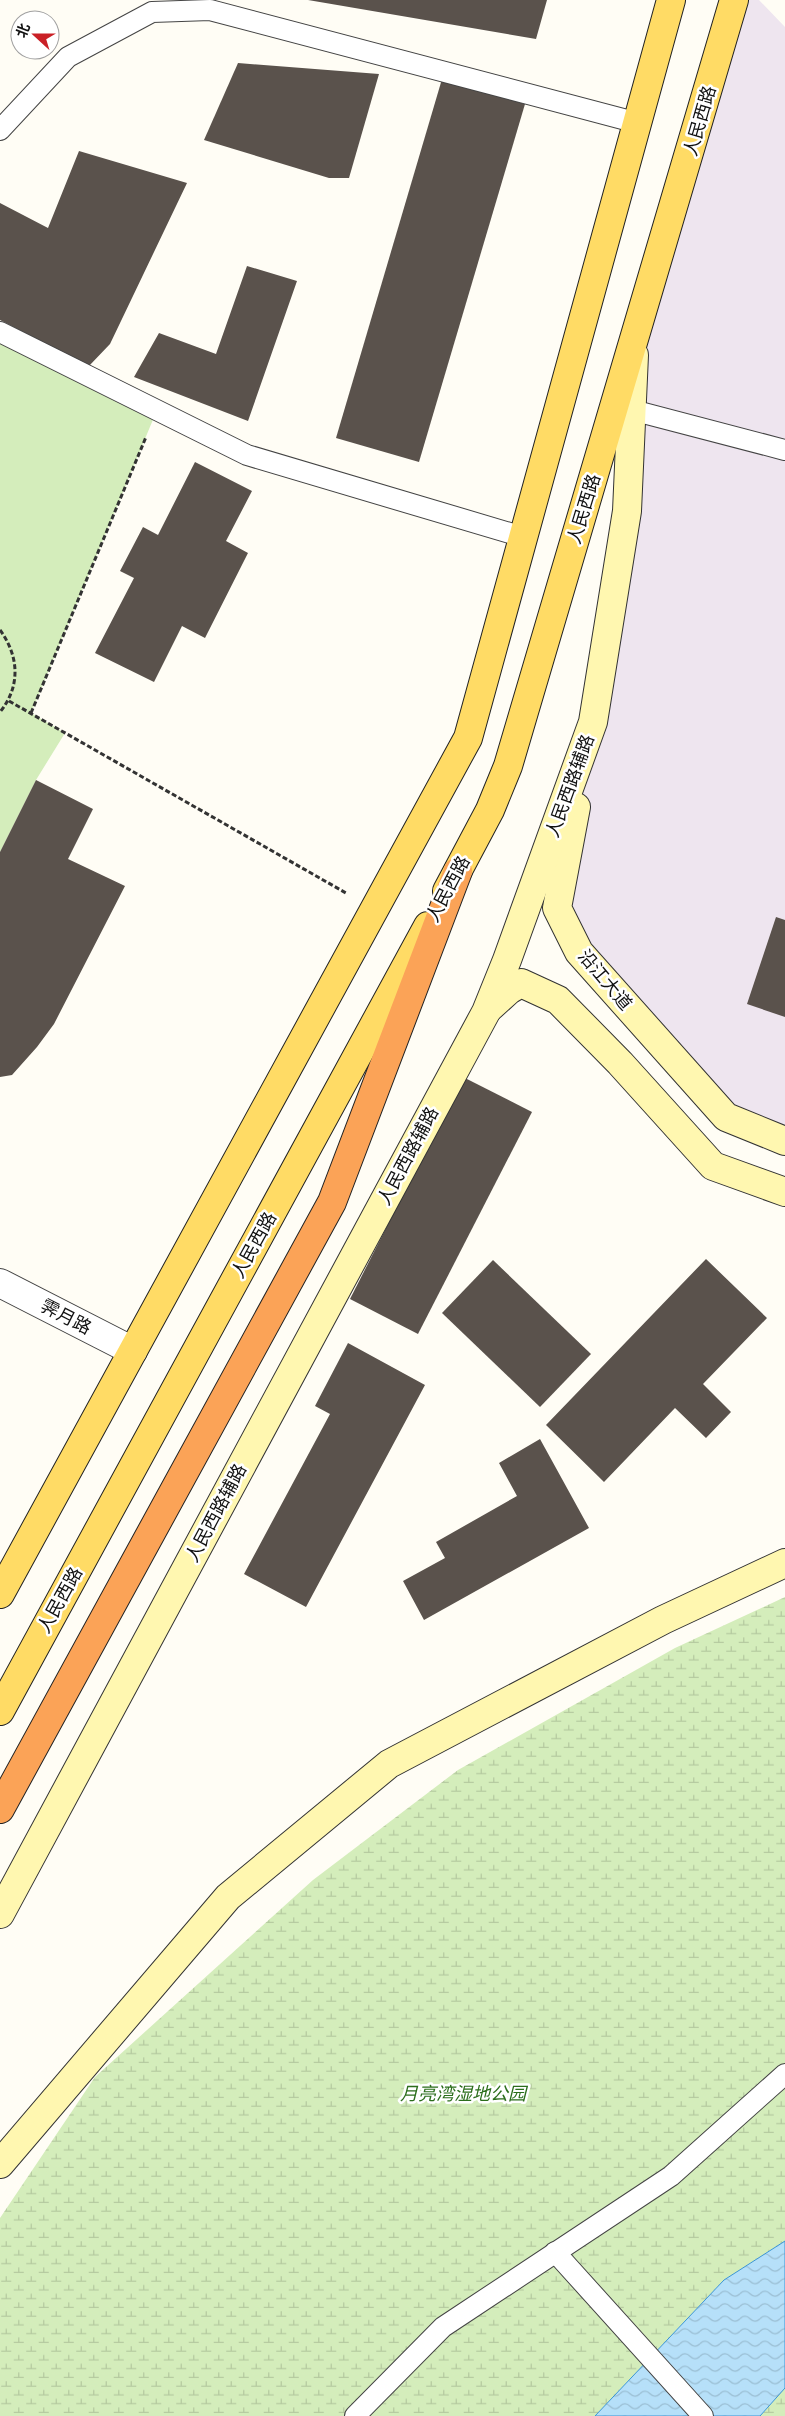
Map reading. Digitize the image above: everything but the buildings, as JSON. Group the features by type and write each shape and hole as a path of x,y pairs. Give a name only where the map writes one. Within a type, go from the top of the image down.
{"highway":[{"path":"0,1809 332,1202 458,871"}],"main road":[{"path":"0,1594 468,738 671,0"},
{"name":"人民西路","path":"0,1711 490,810 508,766 734,0"}],"street":[{"name":"人民西路辅路","path":"0,1914 486,1012 507,960 593,722 627,511 635,338"},
{"name":"沿江大道","path":"593,722 557,908 579,952 726,1117 785,1141"},
{"path":"486,1012 508,990 521,983 558,1000 620,1063 713,1166 785,1192"},
{"name":"霁月路","path":"0,1283 133,1351"},
{"path":"0,2164 228,1897 389,1764 663,1620 785,1563"}],"lane":[{"path":"0,130 68,57 152,12 210,10 638,123"},
{"path":"0,332 247,455 523,537"},
{"path":"632,410 785,450"},
{"path":"354,2416 443,2327 671,2176 785,2074"},
{"path":"556,2252 703,2416"}],"path":[{"path":"31,713 157,410"},
{"path":"0,630 10,643 15,662 15,682 9,701 0,712"},
{"path":"9,701 374,909"}],"shaded area":[{"path":"734,0 759,0 785,27 785,1141 726,1117 557,908 593,722 635,338"}],"green space":[{"path":"0,332 157,410 31,713 65,733 36,780 0,852"},
{"name":"月亮湾湿地公园","path":"785,1597 785,2241 724,2280 595,2416 0,2416 0,2218 95,2077 313,1880 458,1770 675,1648"},
{"path":"785,2388 785,2416 760,2416"}],"water":[{"path":"785,2241 785,2388 760,2416 595,2416 724,2280"}]}
